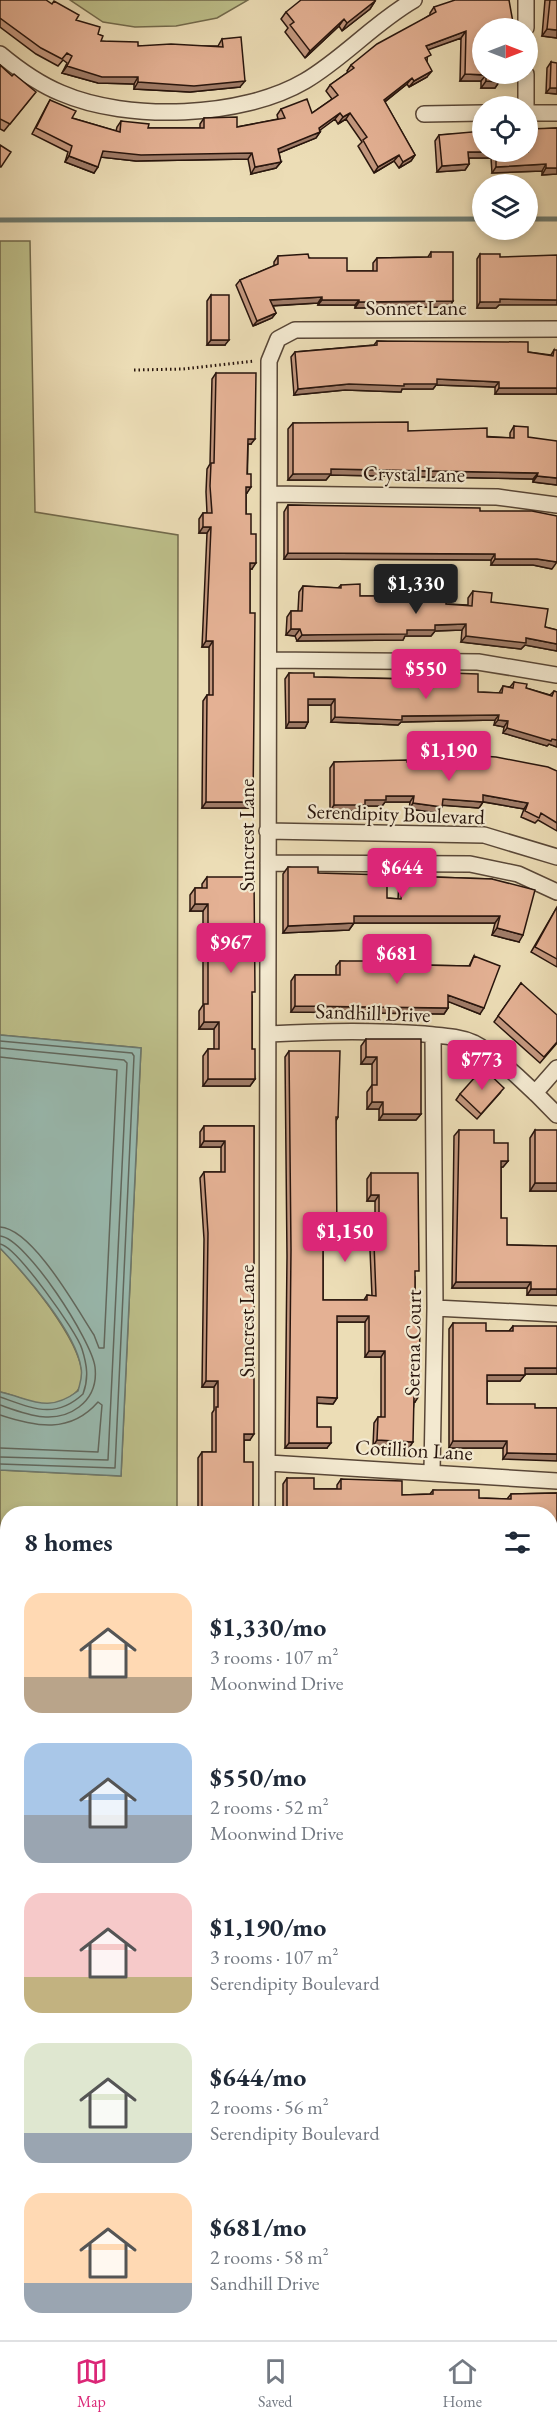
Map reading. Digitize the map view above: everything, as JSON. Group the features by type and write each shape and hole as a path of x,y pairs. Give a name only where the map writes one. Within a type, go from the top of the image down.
{"street":[{"path":"0,54 53,89 100,105 151,111 217,109 261,100 303,82 331,64 386,17 414,0"},
{"path":"526,0 526,18"},
{"path":"424,114 472,113"},
{"path":"538,113 557,113"},
{"name":"Sonnet Lane","path":"278,339 295,330 557,329"},
{"name":"Suncrest Lane","path":"267,1506 269,361 278,339"},
{"name":"Crystal Lane","path":"269,494 497,497 557,505"},
{"path":"270,660 478,662 557,675"},
{"name":"Serendipity Boulevard","path":"267,831 484,835 557,857"},
{"path":"268,863 470,864 518,874 557,892"},
{"name":"Sandhill Drive","path":"269,1034 327,1031 456,1037 475,1044 535,1093 557,1115"},
{"name":"Serena Court","path":"432,1471 435,1308 433,1035"},
{"path":"535,1093 557,1068"},
{"path":"435,1308 557,1314"},
{"name":"Cotillion Lane","path":"269,1463 557,1480"}],"path":[{"path":"134,370 183,369 269,361"}],"green space":[{"path":"70,0 248,0 217,18 176,26 135,27 103,22"},
{"path":"0,241 30,241 35,512 178,535 177,1506 0,1506 0,1470 121,1476 141,1048 0,1035"},
{"path":"0,1248 58,1319 80,1363 82,1381 74,1394 62,1401 54,1404 40,1404 0,1392"}],"water":[{"path":"0,1035 141,1048 121,1476 0,1470 0,1392 39,1403 57,1402 78,1391 82,1374 77,1354 60,1321 0,1248"}],"building":[{"path":"0,0 46,0 52,4 54,1 79,15 76,20 100,27 98,34 103,36 101,41 138,42 138,46 171,44 223,47 222,39 241,37 245,81 194,86 138,82 138,77 102,77 67,66 72,56 67,53 62,59 41,48 0,18"},
{"path":"301,0 375,1 347,23 344,19 310,51 290,25 294,22 286,12"},
{"path":"455,0 509,0 512,18 472,18 472,74 465,74 466,31 426,46 431,55 425,58 432,71 414,81 412,78 384,100 415,155 403,162 399,155 378,167 363,140 367,137 350,113 343,117 340,113 319,128 320,132 278,149 281,162 255,167 252,153 141,155 103,151 98,167 69,156 72,146 36,128 50,100 76,111 72,118 120,132 121,121 149,124 148,128 204,128 204,118 237,117 237,127 285,118 281,109 307,99 312,113 338,95 330,85 354,68 351,65 377,44 436,12 434,7"},
{"path":"550,0 557,0 557,30 547,29"},
{"path":"551,62 557,63 557,88 550,88"},
{"path":"0,65 36,92 10,124 0,119"},
{"path":"557,128 557,168 546,168 546,164 496,167 496,162 538,162 538,129"},
{"path":"472,132 472,152 468,152 469,164 442,166 439,135"},
{"path":"0,145 11,152 1,167 0,167"},
{"path":"431,252 453,252 453,301 359,302 359,300 322,300 322,297 270,300 276,313 257,321 240,280 278,264 278,256 308,254 309,258 347,258 347,271 377,271 377,258 431,257"},
{"path":"480,254 500,254 500,257 557,255 557,300 500,299 500,302 480,302"},
{"path":"211,295 229,295 229,340 211,340"},
{"path":"377,341 528,342 528,352 553,356 554,350 557,350 557,388 499,388 499,382 437,379 437,384 404,384 404,386 349,384 298,389 295,352 377,345"},
{"path":"216,373 256,373 255,439 248,439 247,474 251,474 251,487 246,487 246,514 251,514 251,534 256,534 256,563 250,563 250,613 255,613 253,802 206,802 207,695 213,695 213,641 206,641 211,527 203,527 203,513 212,513 210,486 211,463 214,463"},
{"path":"408,422 408,431 487,428 487,437 514,438 514,426 528,427 528,437 557,441 557,478 537,476 538,473 331,469 331,474 293,474 293,423"},
{"path":"288,505 480,508 480,511 532,511 557,516 557,562 537,559 495,559 495,554 288,553"},
{"path":"360,584 360,596 423,596 423,591 446,591 446,604 472,606 473,591 492,593 491,602 548,609 545,627 557,630 557,644 526,638 526,643 466,636 466,624 435,625 435,630 407,630 407,634 302,635 300,629 291,629 291,611 302,611 303,586 341,588 341,585"},
{"path":"289,673 314,673 314,677 413,679 449,678 449,673 478,674 478,692 502,693 503,686 513,688 514,682 527,684 526,688 552,696 554,691 557,692 557,740 552,739 551,741 507,728 508,721 498,720 499,715 402,716 402,720 335,717 335,699 308,699 308,722 289,722"},
{"path":"453,754 496,757 548,767 557,771 557,823 541,813 539,818 525,811 528,803 483,795 483,802 443,799 442,807 413,803 414,796 386,796 386,800 365,800 365,805 334,805 334,762 407,760 407,762 452,768"},
{"path":"288,867 318,867 318,873 387,875 387,898 401,899 404,876 492,879 535,890 523,935 497,928 500,916 354,916 354,923 288,926"},
{"path":"207,877 254,877 255,992 252,992 252,1049 255,1049 255,1079 208,1079 208,1049 219,1049 219,1022 204,1022 204,1004 208,1004 208,904 195,904 195,888 207,888"},
{"path":"557,907 557,959 535,947"},
{"path":"474,956 500,966 484,1008 448,995 448,1008 295,1006 295,975 340,975 340,961 369,961 369,964 470,966"},
{"path":"521,983 557,1015 557,1042 544,1057 498,1016"},
{"path":"366,1039 421,1039 421,1114 383,1114 383,1102 372,1102 372,1085 377,1085 377,1057 366,1057"},
{"path":"289,1051 340,1051 338,1117 336,1117 337,1237 323,1237 323,1300 367,1300 367,1295 376,1296 374,1244 379,1244 379,1195 371,1195 371,1173 418,1173 419,1271 415,1271 415,1323 420,1323 419,1396 414,1396 413,1442 377,1440 378,1417 385,1417 385,1351 369,1351 369,1316 337,1316 337,1398 317,1397 317,1427 331,1427 331,1443 289,1443 291,1250"},
{"path":"483,1068 504,1088 481,1114 460,1094"},
{"path":"204,1126 254,1126 254,1434 244,1434 244,1462 253,1462 253,1506 202,1506 202,1452 216,1452 216,1407 218,1407 218,1381 206,1381 208,1233 204,1172 225,1172 225,1141 204,1141"},
{"path":"459,1130 494,1130 494,1143 508,1143 508,1161 501,1161 501,1218 507,1218 507,1245 557,1246 557,1289 531,1289 531,1282 456,1282"},
{"path":"535,1130 557,1130 557,1183 535,1183"},
{"path":"453,1323 486,1323 486,1331 513,1331 513,1326 557,1326 557,1368 525,1368 525,1375 487,1375 487,1404 535,1404 535,1408 557,1408 557,1454 507,1453 507,1441 453,1441"},
{"path":"287,1478 314,1478 314,1489 341,1489 341,1479 402,1481 402,1495 433,1494 433,1490 479,1490 479,1498 511,1499 511,1494 557,1493 557,1506 287,1506"}],"waterway":[{"path":"0,220 472,219"},
{"path":"538,219 557,219"}]}
